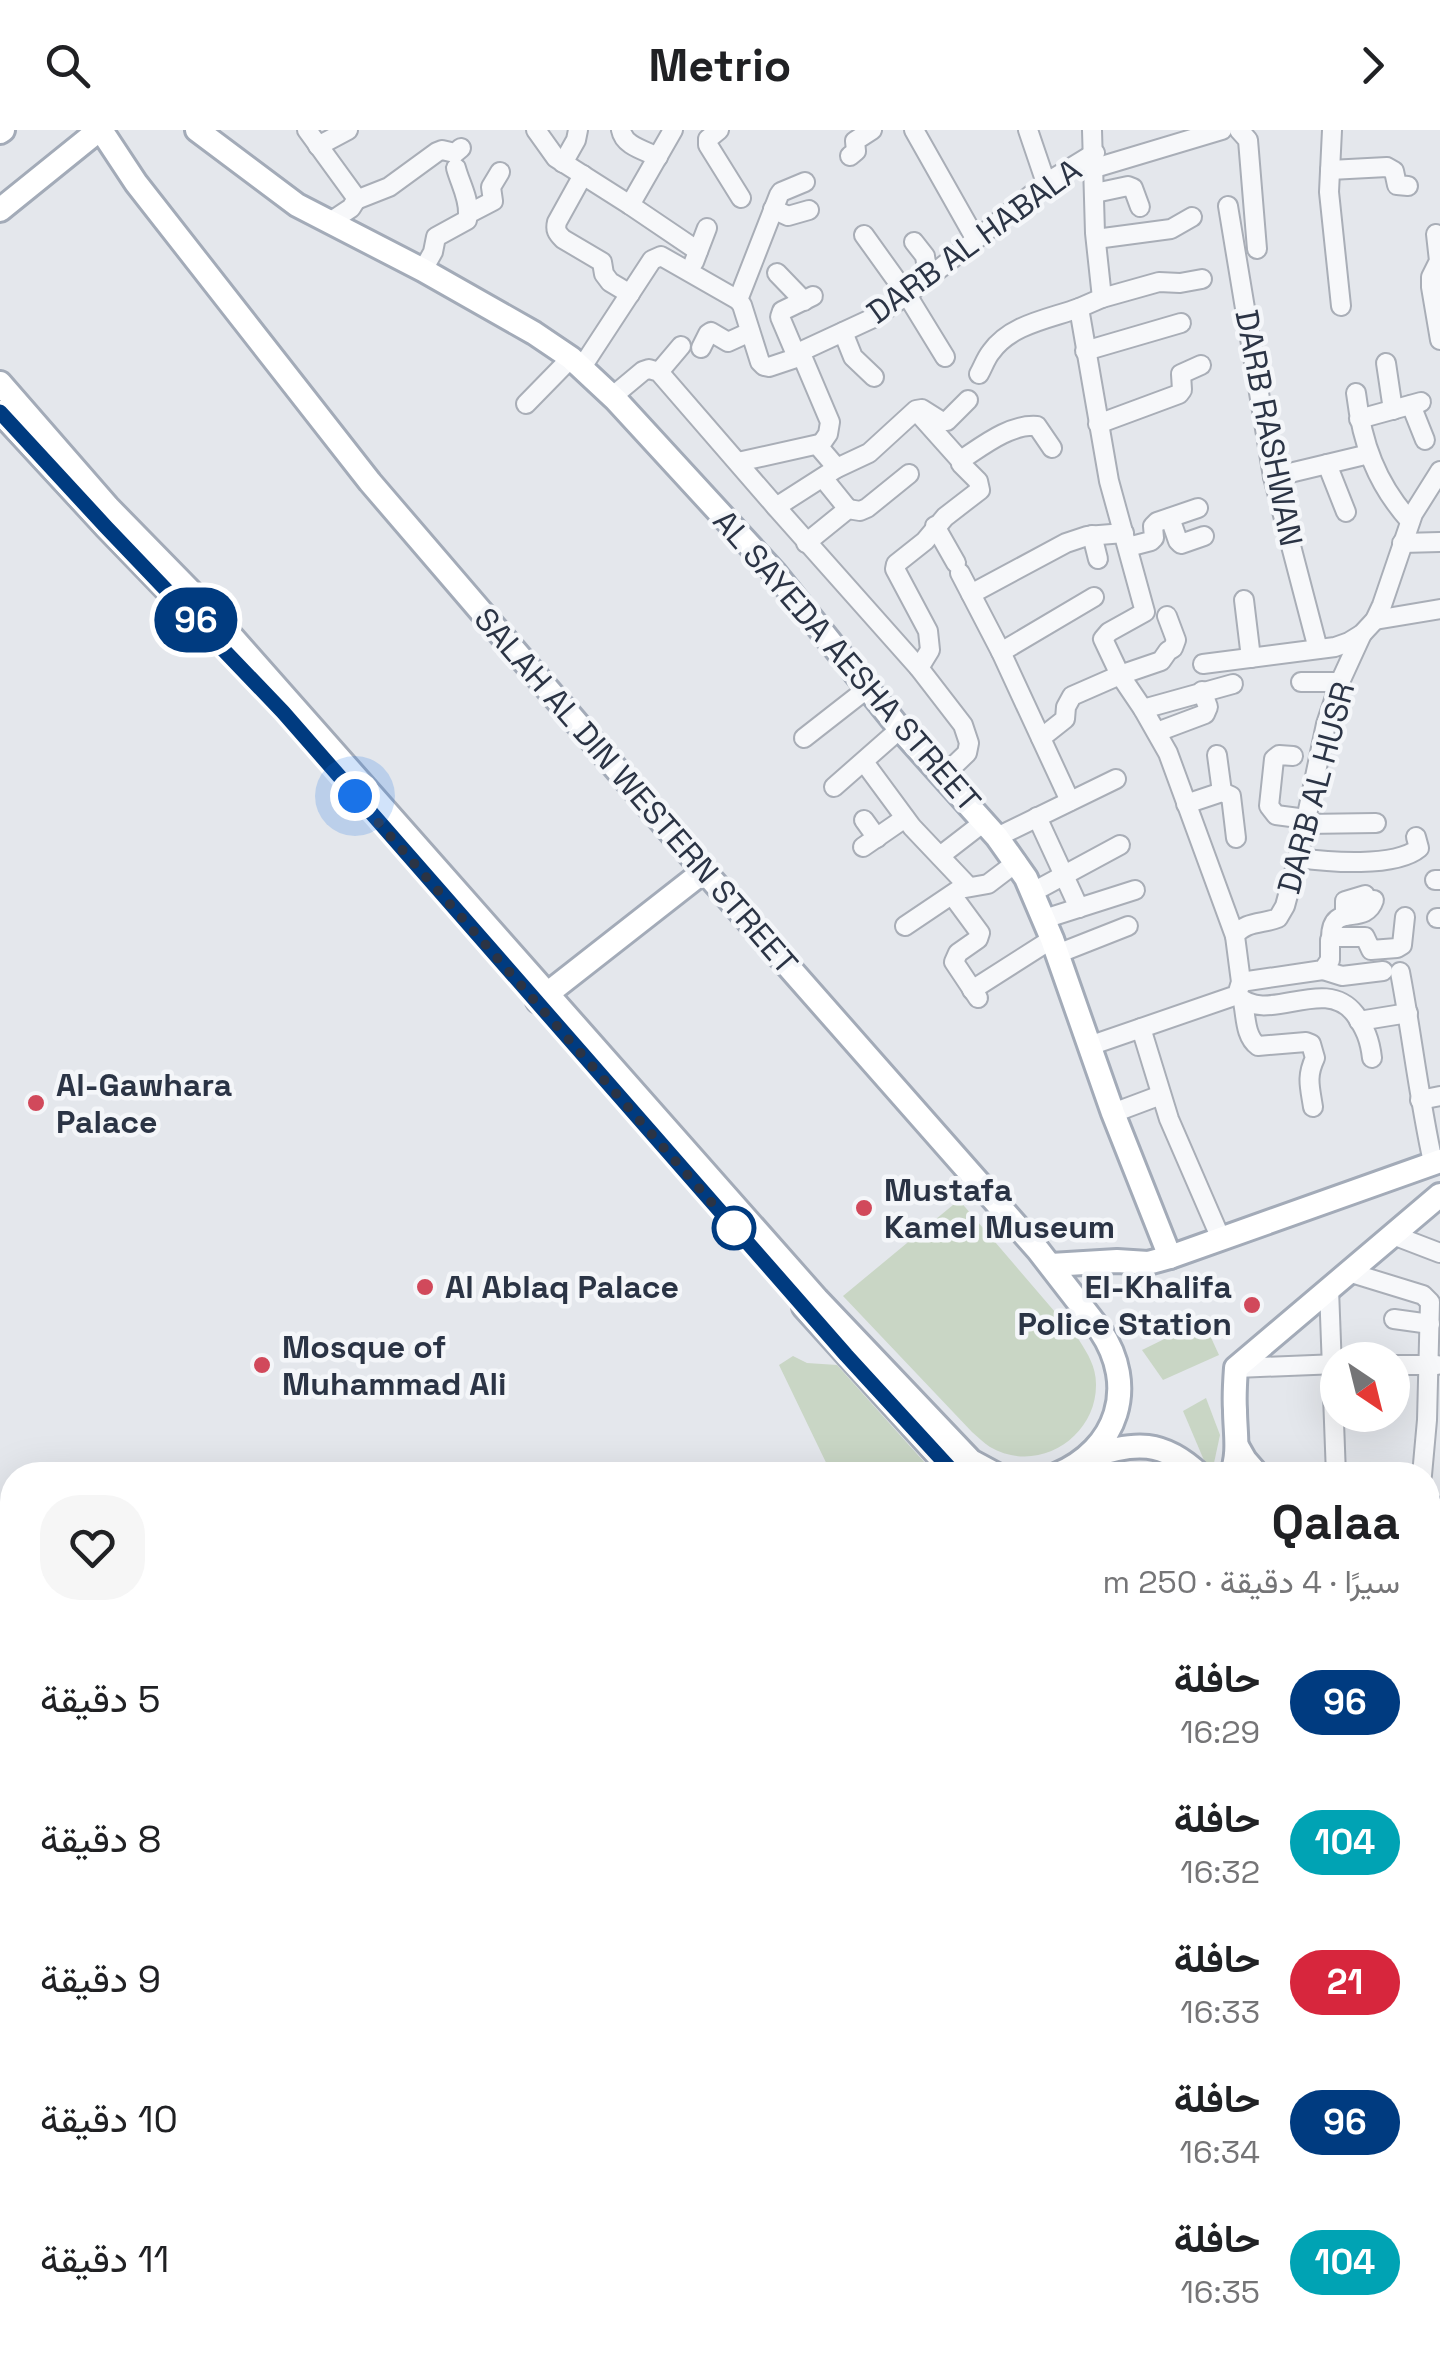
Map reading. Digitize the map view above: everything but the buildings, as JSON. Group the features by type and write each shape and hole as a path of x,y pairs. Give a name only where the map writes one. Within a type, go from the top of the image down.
{"main road":[{"path":"0,210 100,130"},
{"name":"SALAH AL DIN WESTERN STREET","path":"100,130 136,183 370,482 1050,1266 1100,1330 1114,1358 1120,1389 1115,1419 1100,1446 1085,1462"},
{"name":"AL SAYEDA AESHA STREET","path":"197,130 286,197 534,333 577,363 766,564 900,729 1016,862 1051,938 1112,1113 1170,1257"},
{"path":"0,383 108,506 202,603 846,1355 944,1462"},
{"path":"0,412 283,712 816,1299 973,1462"},
{"path":"542,998 704,871"},
{"path":"1050,1266 1148,1263 1436,1162"},
{"path":"1236,1462 1236,1368 1440,1195"},
{"path":"1083,1462 1134,1445 1160,1448 1186,1462"},
{"path":"1238,1446 1247,1462"}],"street":[{"path":"307,130 356,200"},
{"path":"318,146 348,130"},
{"path":"536,130 556,158 698,251"},
{"path":"563,162 578,130"},
{"path":"621,130 627,142 658,156"},
{"path":"630,205 672,130"},
{"path":"719,130 708,139 708,145 741,198"},
{"path":"850,156 856,151 855,142 872,130"},
{"path":"915,130 975,238"},
{"path":"1028,130 1046,183"},
{"path":"1092,130 1102,298"},
{"name":"DARB AL HABALA","path":"799,356 804,350 871,319 907,295 1046,183 1095,160 1222,130"},
{"path":"1236,253 1262,248 1248,140 1242,130"},
{"path":"1332,130 1332,236 1341,306"},
{"path":"330,222 356,200 388,187 438,152 457,152 462,148"},
{"path":"1330,170 1387,166 1394,170 1397,185 1408,186"},
{"path":"423,270 436,237 467,220 468,202 456,168"},
{"path":"468,214 492,202 491,187 500,172"},
{"path":"583,175 557,222 558,234 602,262 606,278 630,294"},
{"path":"738,300 776,202 804,182"},
{"path":"1095,193 1128,186 1133,188 1140,207"},
{"path":"776,202 788,216 809,210"},
{"name":"DARB RASHWAN","path":"1228,206 1273,477 1318,649"},
{"path":"1096,238 1171,229 1192,217"},
{"path":"690,272 708,228"},
{"path":"1436,234 1439,261 1430,277 1430,287 1440,340"},
{"path":"864,235 946,357"},
{"path":"914,242 925,256 928,277"},
{"path":"526,404 577,363 656,257 664,257 738,300 764,366 799,356"},
{"path":"738,462 820,444 828,434 830,422 780,317 782,312 808,298 777,273"},
{"path":"980,374 991,352 1004,338 1034,322 1158,282 1202,278"},
{"path":"1079,308 1109,482 1145,612 1103,639 1120,675 1168,753 1236,936 1240,993 1249,1036 1258,1046 1312,1044 1315,1058 1308,1078 1312,1107"},
{"path":"1085,351 1181,323"},
{"path":"700,348 711,332 728,342 750,332"},
{"path":"843,332 853,357 874,377"},
{"path":"660,372 681,346"},
{"path":"1386,363 1425,440"},
{"path":"1098,424 1179,394 1182,374 1201,365"},
{"path":"612,396 644,371 660,372 919,668 968,733 967,753 942,776"},
{"path":"1356,392 1369,454 1394,502 1410,521"},
{"path":"776,507 869,452 916,410 947,421 968,400"},
{"path":"1359,419 1409,406"},
{"path":"916,410 978,481 980,490 935,526 924,541 900,559 895,569 928,631 930,650 919,668"},
{"path":"961,461 989,442 1028,425 1037,426 1052,448"},
{"path":"820,444 848,509"},
{"path":"1273,477 1369,454"},
{"path":"1326,464 1346,512"},
{"name":"DARB AL HUSR","path":"1236,936 1245,926 1274,921 1282,914 1326,724 1340,682 1382,605 1410,521 1440,471"},
{"path":"806,542 848,509 867,508 909,474"},
{"path":"972,594 1046,551 1092,535 1151,541 1153,526 1198,508"},
{"path":"1170,518 1181,544 1204,536"},
{"path":"935,526 1001,652 1070,800"},
{"path":"1092,535 1098,559"},
{"path":"1402,544 1440,542"},
{"path":"1001,652 1046,616 1094,598"},
{"path":"1244,600 1251,658"},
{"path":"1203,664 1349,642 1368,627 1440,609"},
{"path":"1041,738 1065,719 1072,696 1161,661 1176,640 1167,616"},
{"path":"1301,682 1340,682"},
{"path":"1143,709 1233,684"},
{"path":"804,738 868,688"},
{"path":"1157,732 1205,714 1208,707 1202,691"},
{"path":"834,786 900,729"},
{"path":"1217,754 1222,792"},
{"path":"1293,756 1279,754 1274,760 1269,806 1276,814 1306,822 1376,822"},
{"path":"864,762 905,818 940,856 960,890 980,934 958,952 954,962 975,994 1051,938 1079,908 1136,890"},
{"path":"940,856 991,830 1038,817 1116,778"},
{"path":"1186,804 1222,792 1231,796 1236,838"},
{"path":"1038,817 1079,908"},
{"path":"864,820 870,843 905,818"},
{"path":"1298,858 1365,862 1403,856 1419,848 1416,837"},
{"path":"1033,892 1120,845"},
{"path":"905,926 960,890 988,884 1016,862"},
{"path":"1323,970 1330,960 1331,926 1345,916 1345,901 1370,898"},
{"path":"1331,938 1364,937 1371,950 1397,948 1402,945 1405,917"},
{"path":"1051,938 1128,926"},
{"path":"1089,1046 1240,993 1323,970 1342,976 1392,971 1408,1014 1420,1100 1436,1162"},
{"path":"1240,993 1257,1006 1340,999 1360,1021 1372,1058"},
{"path":"1360,1021 1408,1014"},
{"path":"1140,1028 1170,1119 1221,1239"},
{"path":"1112,1113 1162,1094"},
{"path":"1420,1100 1440,1096"},
{"path":"1393,1235 1440,1253"},
{"path":"1348,1272 1422,1295 1430,1302 1434,1420 1425,1462"},
{"path":"1329,1288 1333,1342"},
{"path":"1394,1319 1430,1324"},
{"path":"1236,1368 1320,1365"},
{"path":"1410,1365 1435,1366"},
{"path":"1336,1432 1336,1462"}],"green space":[{"path":"959,1200 1079,1340 1093,1366 1094,1403 1087,1420 1076,1435 1045,1453 1008,1455 986,1444 843,1296"},
{"path":"1203,1320 1219,1355 1163,1380 1142,1350"},
{"path":"793,1356 807,1363 837,1365 924,1462 826,1462 779,1365"},
{"path":"1206,1398 1220,1435 1214,1462 1205,1462 1183,1411"}],"bus line":[{"name":"96","path":"0,412 283,712 944,1462"}],"place":[{"name":"Al-Gawhara Palace","path":"36,1103"},
{"name":"Mustafa Kamel Museum","path":"864,1208"},
{"name":"Al Ablaq Palace","path":"425,1287"},
{"name":"El-Khalifa Police Station","path":"1252,1305"},
{"name":"Mosque of Muhammad Ali","path":"262,1365"}],"route":[{"path":"355,796 734,1228"}]}
